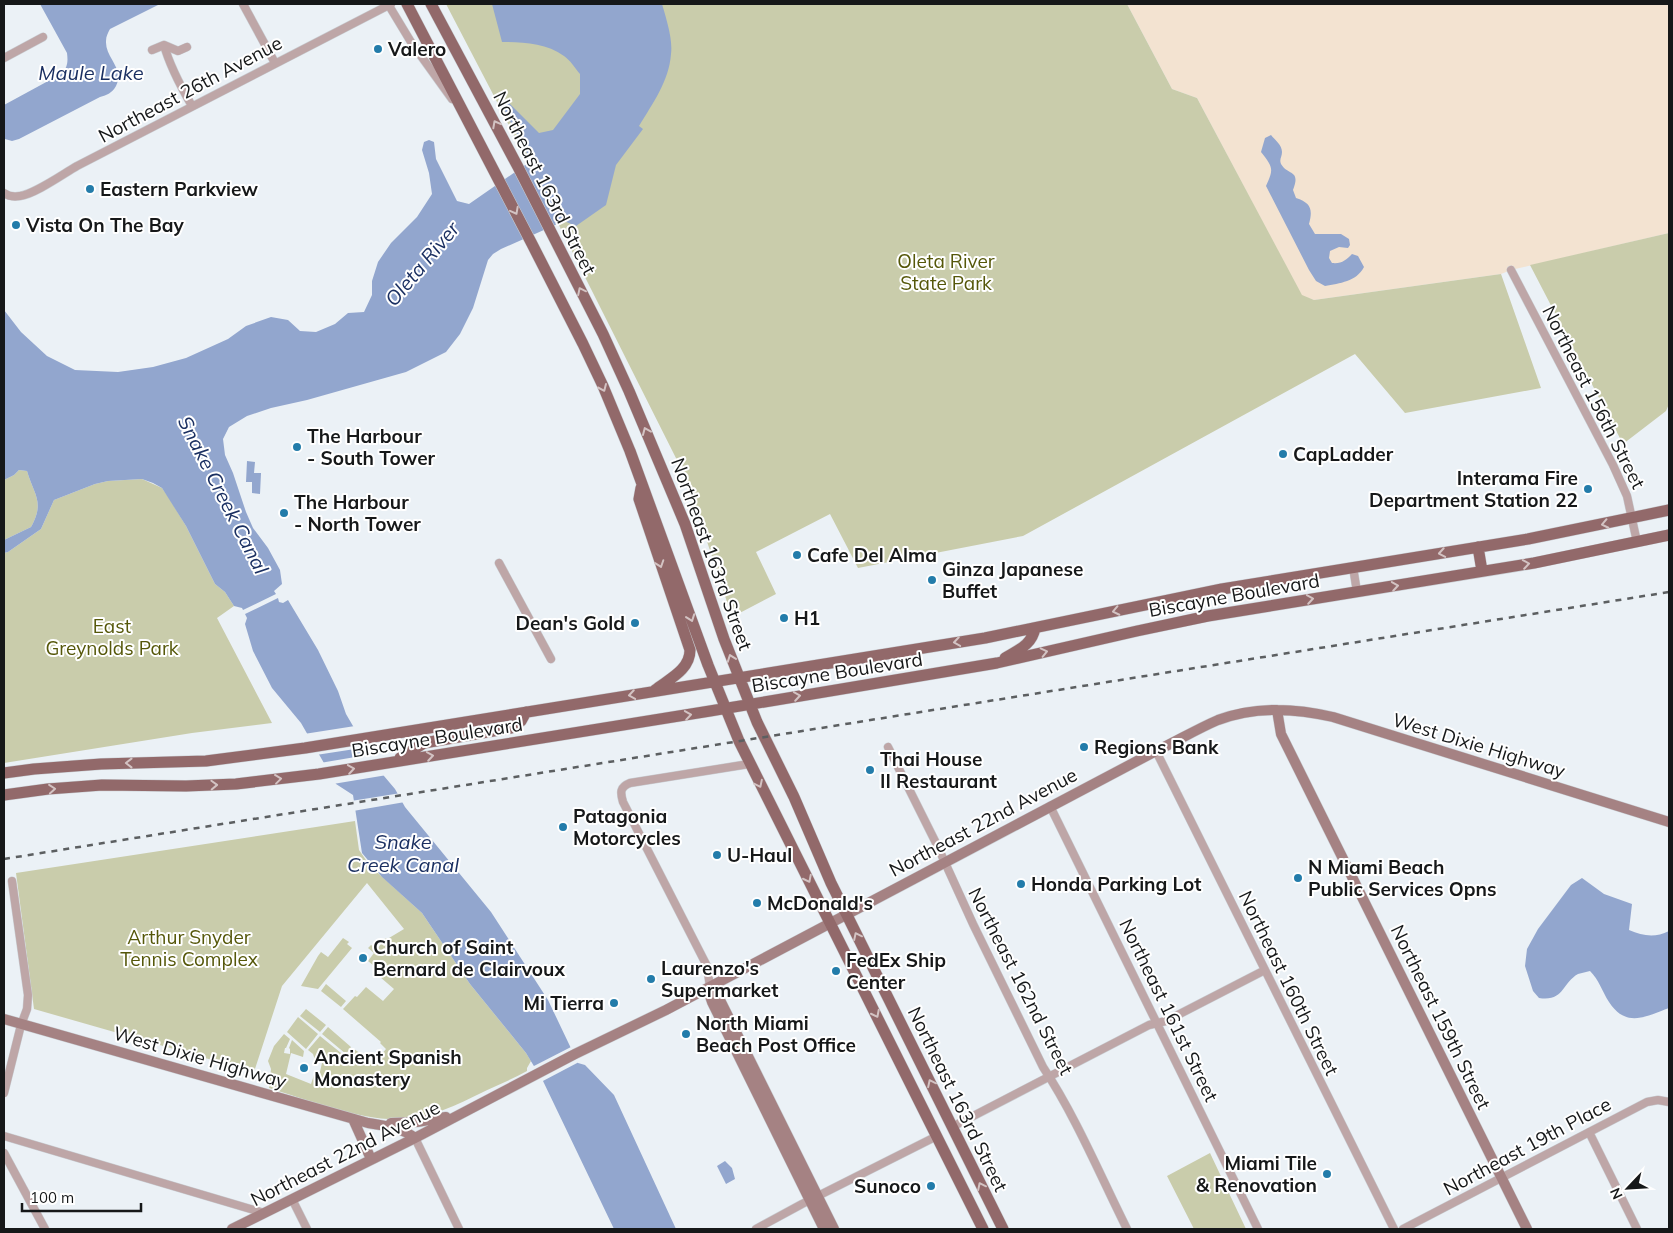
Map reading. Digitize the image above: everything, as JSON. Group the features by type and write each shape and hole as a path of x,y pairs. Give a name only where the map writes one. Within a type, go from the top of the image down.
{"main road":[{"name":"Northeast 163rd Street","path":"407,4 583,344 620,425 714,682 749,764 983,1229"},
{"name":"Northeast 163rd Street","path":"431,4 554,235 603,334 641,418 685,524 749,704 794,797 819,857 1003,1229"},
{"path":"583,344 603,334"},
{"path":"642,484 639,499 690,650 689,658 683,669 654,691"},
{"name":"Biscayne Boulevard","path":"4,773 101,764 206,761 305,748 946,644 1035,628 1173,598 1537,537 1669,510"},
{"name":"Biscayne Boulevard","path":"4,795 48,789 102,785 186,786 236,784 320,774 997,663 1174,623 1534,563 1669,535"},
{"path":"1478,547 1482,571"},
{"path":"997,663 1030,641 1034,636 1035,628"},
{"path":"394,762 424,744 511,728 521,721 526,712"},
{"path":"924,1110 939,1124 952,1127"},
{"path":"937,1136 951,1141 968,1158"}],"street":[{"path":"243,4 275,63"},
{"name":"Northeast 26th Avenue","path":"4,193 21,196 389,4"},
{"name":"Northeast 163rd Street","path":"389,4 410,42 467,119"},
{"path":"4,58 43,37"},
{"path":"164,46 167,58 192,106"},
{"path":"152,50 164,46 178,51 187,47"},
{"name":"Northeast 156th Street","path":"1511,270 1613,465 1627,496 1637,542"},
{"path":"500,563 551,659"},
{"path":"1353,567 1357,592"},
{"name":"Northeast 22nd Avenue","path":"232,1229 710,987 1156,751 1220,720 1256,711 1277,710"},
{"name":"West Dixie Highway","path":"1277,710 1300,711 1333,718 1669,822"},
{"name":"Northeast 159th Street","path":"1277,710 1281,734 1527,1229"},
{"name":"Northeast 162nd Street","path":"888,747 938,845 944,862 1043,1067 1050,1077 1127,1229"},
{"name":"Northeast 160th Street","path":"1156,751 1394,1229"},
{"path":"749,764 630,783 621,790 621,796 708,966 710,987 717,994 813,1198 824,1229"},
{"name":"Northeast 161st Street","path":"1050,806 1258,1229"},
{"path":"4,1093 21,1025 27,1009 28,995 12,881"},
{"path":"952,1127 1149,1026 1158,1024 1265,970"},
{"name":"West Dixie Highway","path":"4,1020 353,1119 398,1128 407,1131 414,1138"},
{"name":"Northeast 19th Place","path":"1403,1229 1647,1102 1658,1100 1669,1102"},
{"path":"368,1123 417,1122 439,1119 472,1108"},
{"path":"353,1119 371,1159"},
{"path":"1589,1132 1637,1229"},
{"path":"4,1136 264,1213"},
{"path":"756,1229 813,1198 937,1136"},
{"path":"414,1138 459,1229"},
{"path":"4,1153 45,1229"},
{"path":"813,1198 834,1229"},
{"path":"292,1199 307,1229"}],"shaded area":[{"path":"1127,4 1669,4 1669,233 1511,270 1501,274 1314,300 1302,296 1197,98 1172,89"}],"green space":[{"name":"Oleta River State Park","path":"446,4 1127,4 1172,89 1197,98 1302,295 1314,300 1501,274 1541,388 1405,413 1355,354 1023,536 858,568 830,514 756,552 776,594 732,617 686,478"},
{"path":"1669,233 1669,404 1666,411 1623,444 1530,265"},
{"path":"19,470 27,471 37,499 37,511 31,527 4,540 4,480"},
{"name":"East Greynolds Park","path":"142,479 162,488 186,526 215,584 225,592 234,606 217,618 272,723 192,733 4,763 4,553 41,529 54,500 95,484 108,481"},
{"name":"Arthur Snyder Tennis Complex","path":"355,821 359,850 375,873 378,873 422,913 470,984 526,1053 531,1061 527,1071 446,1109 424,1116 400,1119 374,1118 359,1115 269,1088 271,1069 268,1061 274,1046 284,1034 290,1039 284,1053 290,1054 289,1048 292,1040 304,1051 303,1057 291,1053 286,1074 311,1084 314,1075 319,1076 322,1063 315,1060 313,1054 308,1050 320,1036 346,1057 354,1049 374,1063 386,1049 381,1042 343,1009 366,987 383,1001 394,989 380,977 383,973 368,961 374,953 368,948 371,945 377,949 386,938 404,929 367,883 282,986 254,1072 34,1009 16,873"},
{"path":"343,938 349,942 347,944 352,948 318,989 301,986 321,952 328,957"},
{"path":"326,984 346,1001 341,1007 321,991"},
{"path":"306,1009 326,1025 320,1032 300,1016"},
{"path":"298,1017 318,1034 306,1049 287,1032"},
{"path":"328,1027 351,1047 346,1054 322,1034"},
{"path":"1210,1153 1246,1229 1194,1229 1167,1176"}],"water":[{"name":"Maule Lake","path":"40,4 160,4 110,29 106,38 108,53 117,68 118,74 118,80 113,90 12,141 5,139 4,105 61,74 67,64 67,53"},
{"name":"Oleta River","path":"492,4 662,4 671,42 670,64 664,83 639,126 643,129 616,165 606,205 576,226 564,221 493,254 488,260 473,308 460,334 446,352 406,372 307,400 271,408 247,416 229,427 223,439 225,455 253,528 268,548 280,570 282,584 274,591 276,594 243,610 234,606 225,592 215,584 186,526 162,488 142,479 108,481 95,484 54,500 41,529 4,553 4,540 31,527 38,505 27,471 19,470 4,480 4,310 21,332 47,356 75,370 118,372 153,367 186,358 228,339 246,326 271,317 288,320 300,331 316,332 335,324 348,313 364,312 372,295 372,281 378,262 391,243 417,217 432,194 429,173 422,150 424,142 429,140 434,142 436,159 457,201 469,204 531,161 500,102 509,103 539,133 553,130 580,94 580,74 564,56 542,46 502,42"},
{"path":"1271,135 1282,149 1281,164 1295,176 1293,190 1296,198 1305,202 1310,207 1309,224 1315,234 1341,234 1349,239 1350,245 1348,248 1339,247 1330,251 1329,258 1332,263 1338,263 1344,261 1352,254 1358,256 1364,267 1352,279 1325,286 1316,281 1309,270 1266,186 1271,168 1261,152 1265,138"},
{"path":"247,461 255,462 254,473 261,473 260,494 252,493 252,482 246,482"},
{"name":"Snake Creek Canal","path":"278,598 279,602 283,603 288,600 318,650 338,691 346,714 384,776 395,789 405,807 491,912 548,1000 578,1063 585,1065 614,1095 676,1229 614,1229 543,1081 526,1053 470,984 422,913 382,877 362,853 353,795 336,784 301,723 272,688 253,651 245,624 247,618 245,614"},
{"path":"1582,878 1604,894 1632,904 1629,930 1649,935 1659,935 1669,931 1669,1008 1644,1017 1629,1018 1622,1015 1609,1002 1590,971 1578,974 1558,995 1553,997 1539,998 1533,991 1525,966 1527,949 1538,929 1571,885"},
{"path":"725,1161 732,1168 735,1179 726,1184 717,1166"}],"pier":[{"path":"355,726 368,747 316,755 304,734"},
{"path":"373,754 387,775 333,784 320,763"},
{"path":"401,793 405,802 353,811 351,801"},
{"path":"571,1047 579,1062 541,1082 532,1067"}],"railway":[{"path":"4,859 1669,592"}],"place":[{"name":"Valero","path":"378,49"},
{"name":"Eastern Parkview","path":"90,189"},
{"name":"Vista On The Bay","path":"16,225"},
{"name":"The Harbour - South Tower","path":"297,447"},
{"name":"CapLadder","path":"1283,454"},
{"name":"Interama Fire Department Station 22","path":"1588,489"},
{"name":"The Harbour - North Tower","path":"284,513"},
{"name":"Cafe Del Alma","path":"797,555"},
{"name":"Ginza Japanese Buffet","path":"932,580"},
{"name":"H1","path":"784,618"},
{"name":"Dean's Gold","path":"635,623"},
{"name":"Regions Bank","path":"1084,747"},
{"name":"Thai House II Restaurant","path":"870,770"},
{"name":"Patagonia Motorcycles","path":"563,827"},
{"name":"U-Haul","path":"717,855"},
{"name":"N Miami Beach Public Services Opns","path":"1298,878"},
{"name":"Honda Parking Lot","path":"1021,884"},
{"name":"McDonald's","path":"757,903"},
{"name":"Church of Saint Bernard de Clairvoux","path":"363,958"},
{"name":"FedEx Ship Center","path":"836,971"},
{"name":"Laurenzo's Supermarket","path":"651,979"},
{"name":"Mi Tierra","path":"614,1003"},
{"name":"North Miami Beach Post Office","path":"686,1034"},
{"name":"Ancient Spanish Monastery","path":"304,1068"},
{"name":"Miami Tile & Renovation","path":"1327,1174"},
{"name":"Sunoco","path":"931,1186"}]}
